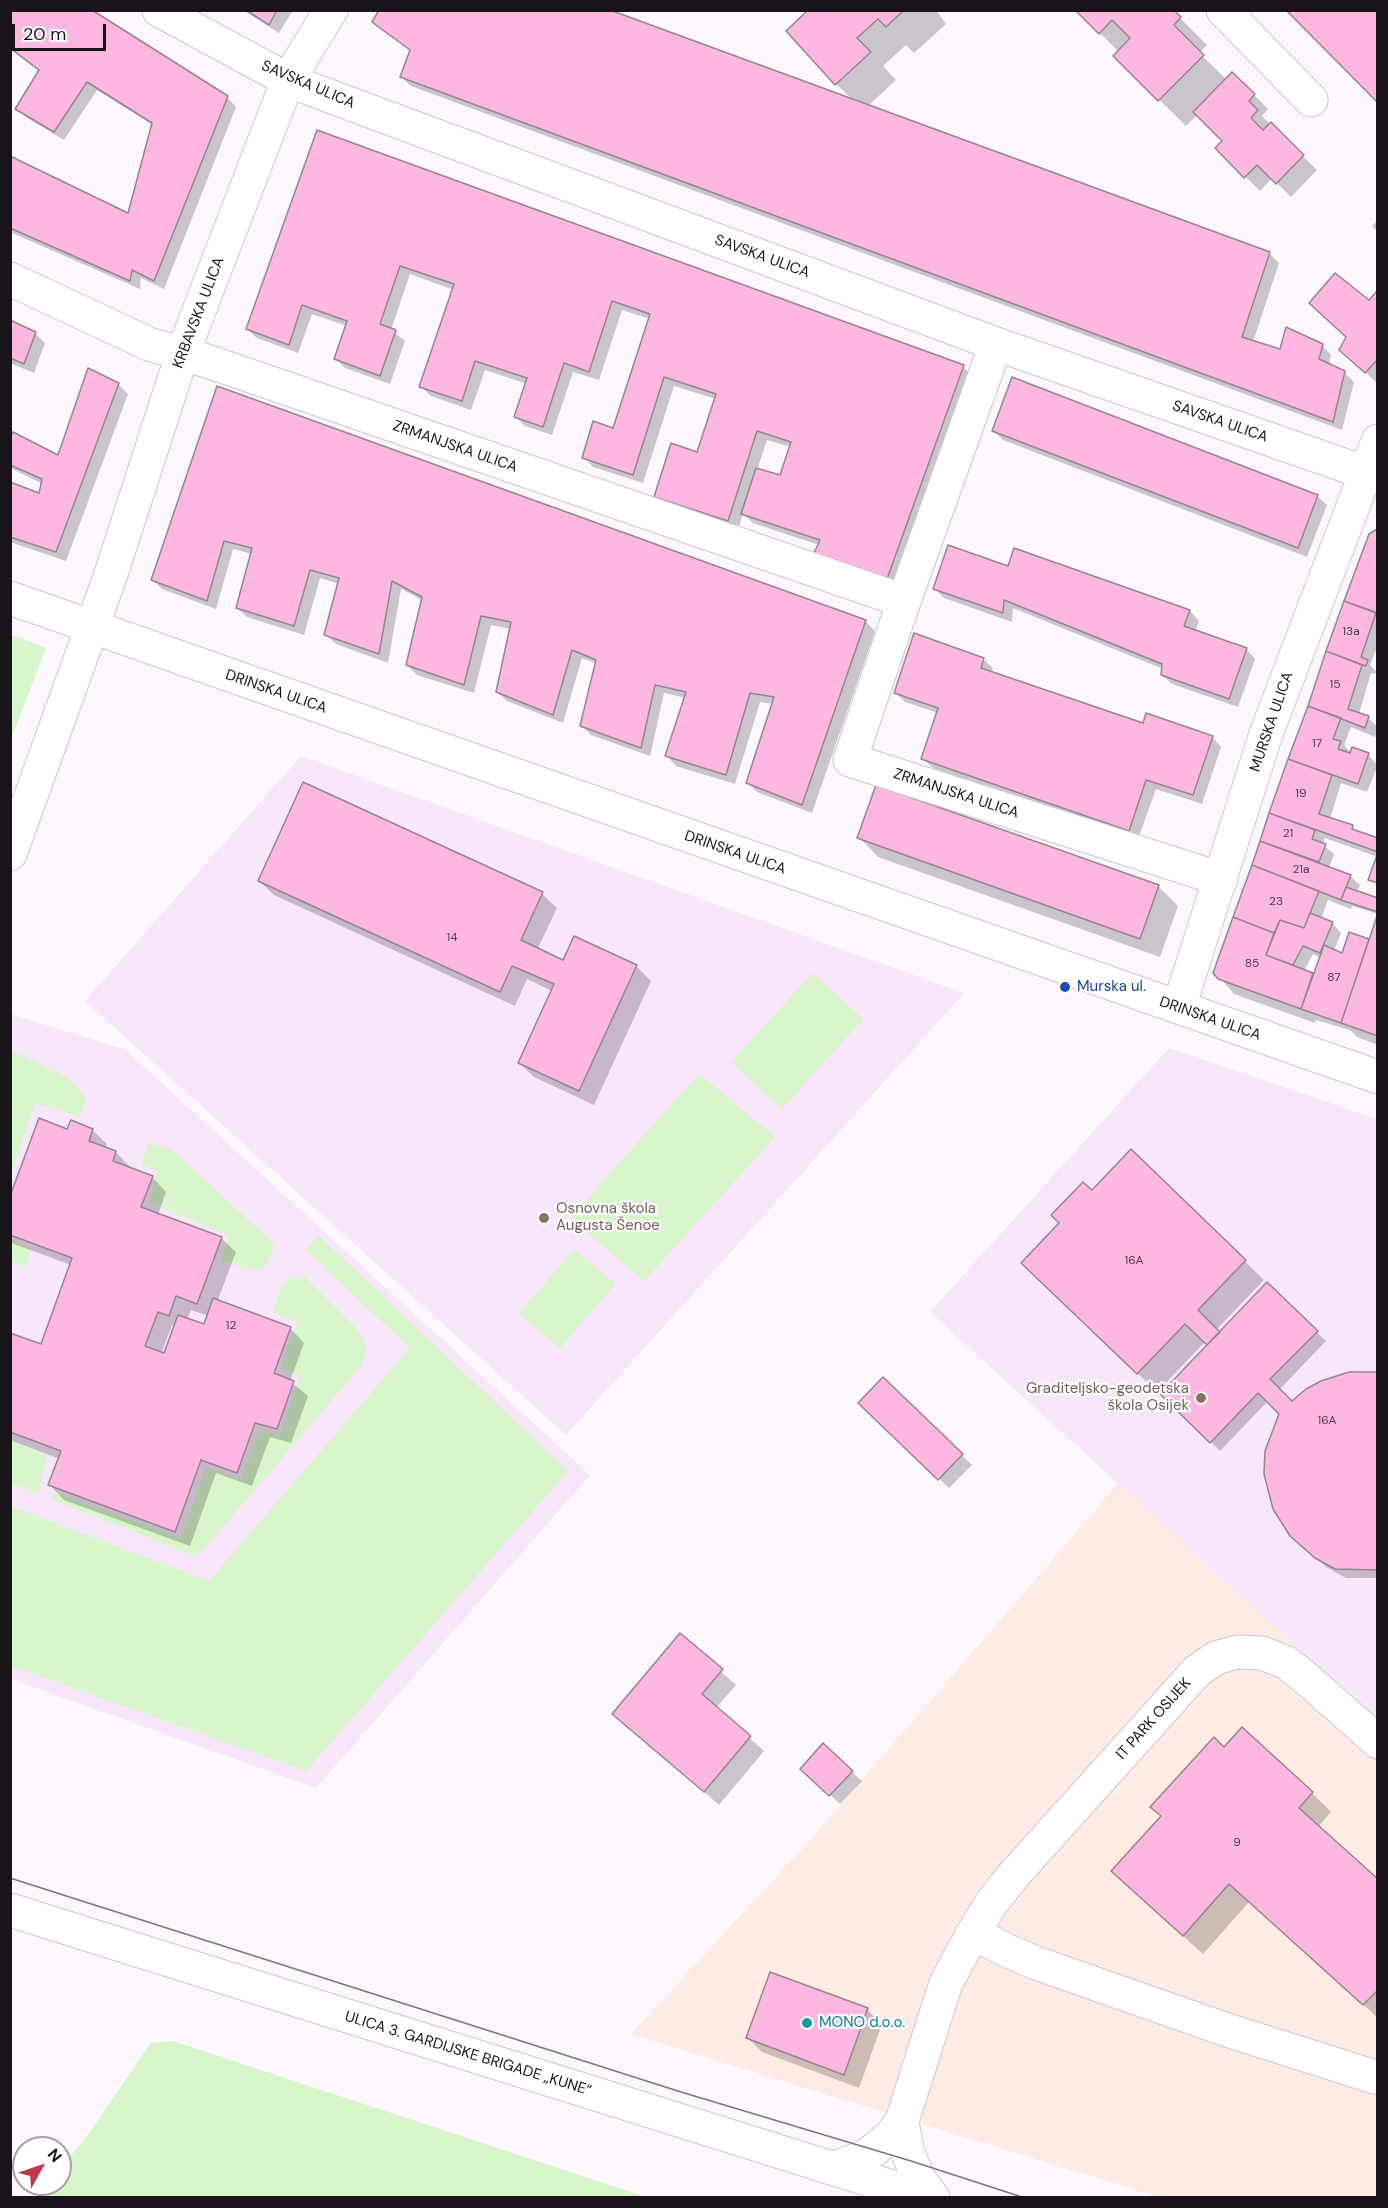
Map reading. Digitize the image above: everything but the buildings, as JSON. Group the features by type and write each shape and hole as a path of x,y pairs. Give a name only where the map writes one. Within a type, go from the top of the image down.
{"street":[{"name":"SAVSKA ULICA","path":"159,10 288,80 996,344 1372,475"},
{"name":"KRBAVSKA ULICA","path":"92,627 182,355 288,80 331,10"},
{"path":"1223,10 1311,100"},
{"name":"ZRMANJSKA ULICA","path":"10,279 131,337 904,601"},
{"name":"ZRMANJSKA ULICA","path":"996,344 850,760 1221,879"},
{"name":"MURSKA ULICA","path":"1179,1007 1266,734 1372,475 1377,441"},
{"name":"DRINSKA ULICA","path":"10,598 1377,1077"},
{"path":"10,854 92,627"},
{"name":"IT PARK OSIJEK","path":"835,2168 866,2156 890,2137 902,2121 946,1983 990,1905 1011,1878 1197,1671 1216,1658 1237,1652 1262,1653 1287,1663 1377,1742"},
{"name":"ULICA 3. GARDIJSKE BRIGADE „KUNE“","path":"10,1910 927,2198"},
{"path":"973,1932 1036,1963 1230,2031 1377,2078"},
{"name":"IT PARK OSIJEK","path":"902,2121 907,2150 914,2168 933,2198"}],"shaded area":[{"name":"Osnovna škola Augusta Šenoe","path":"301,756 964,993 566,1435 85,1001"},
{"path":"11,1014 126,1050 590,1475 316,1788 11,1679"},
{"name":"Graditeljsko-geodetska škola Osijek","path":"1169,1048 1377,1119 1377,1720 930,1312"},
{"path":"1119,1483 1377,1720 1377,2197 1159,2197 631,2034 803,1848"}],"green space":[{"path":"10,635 46,648 11,739"},
{"path":"813,973 863,1019 782,1109 731,1062"},
{"path":"11,1051 62,1074 86,1099 80,1117 35,1103 11,1175"},
{"path":"699,1074 775,1137 644,1281 570,1218"},
{"path":"149,1143 172,1150 270,1240 274,1247 266,1266 256,1270 221,1261 229,1236 149,1202 157,1171 141,1164"},
{"path":"319,1236 568,1471 306,1771 11,1666 10,1506 209,1581 410,1348 306,1250"},
{"path":"11,1240 31,1248 26,1267 11,1261"},
{"path":"574,1249 615,1284 560,1348 519,1314"},
{"path":"292,1277 305,1277 355,1327 363,1339 366,1350 362,1365 197,1557 51,1499 54,1492 180,1538 206,1467 241,1480 259,1430 279,1436 300,1377 280,1368 298,1322 273,1312 282,1286"},
{"path":"11,1440 47,1455 38,1494 11,1483"},
{"path":"173,2041 646,2197 36,2197 72,2196 72,2154 151,2043"}],"tram line":[{"path":"10,1878 681,2092 1025,2198"}],"place":[{"name":"Murska ul.","path":"1065,987"},
{"name":"Osnovna škola Augusta Šenoe","path":"544,1218"},
{"name":"Graditeljsko-geodetska škola Osijek","path":"1201,1398"},
{"name":"MONO d.o.o.","path":"807,2023"}]}
